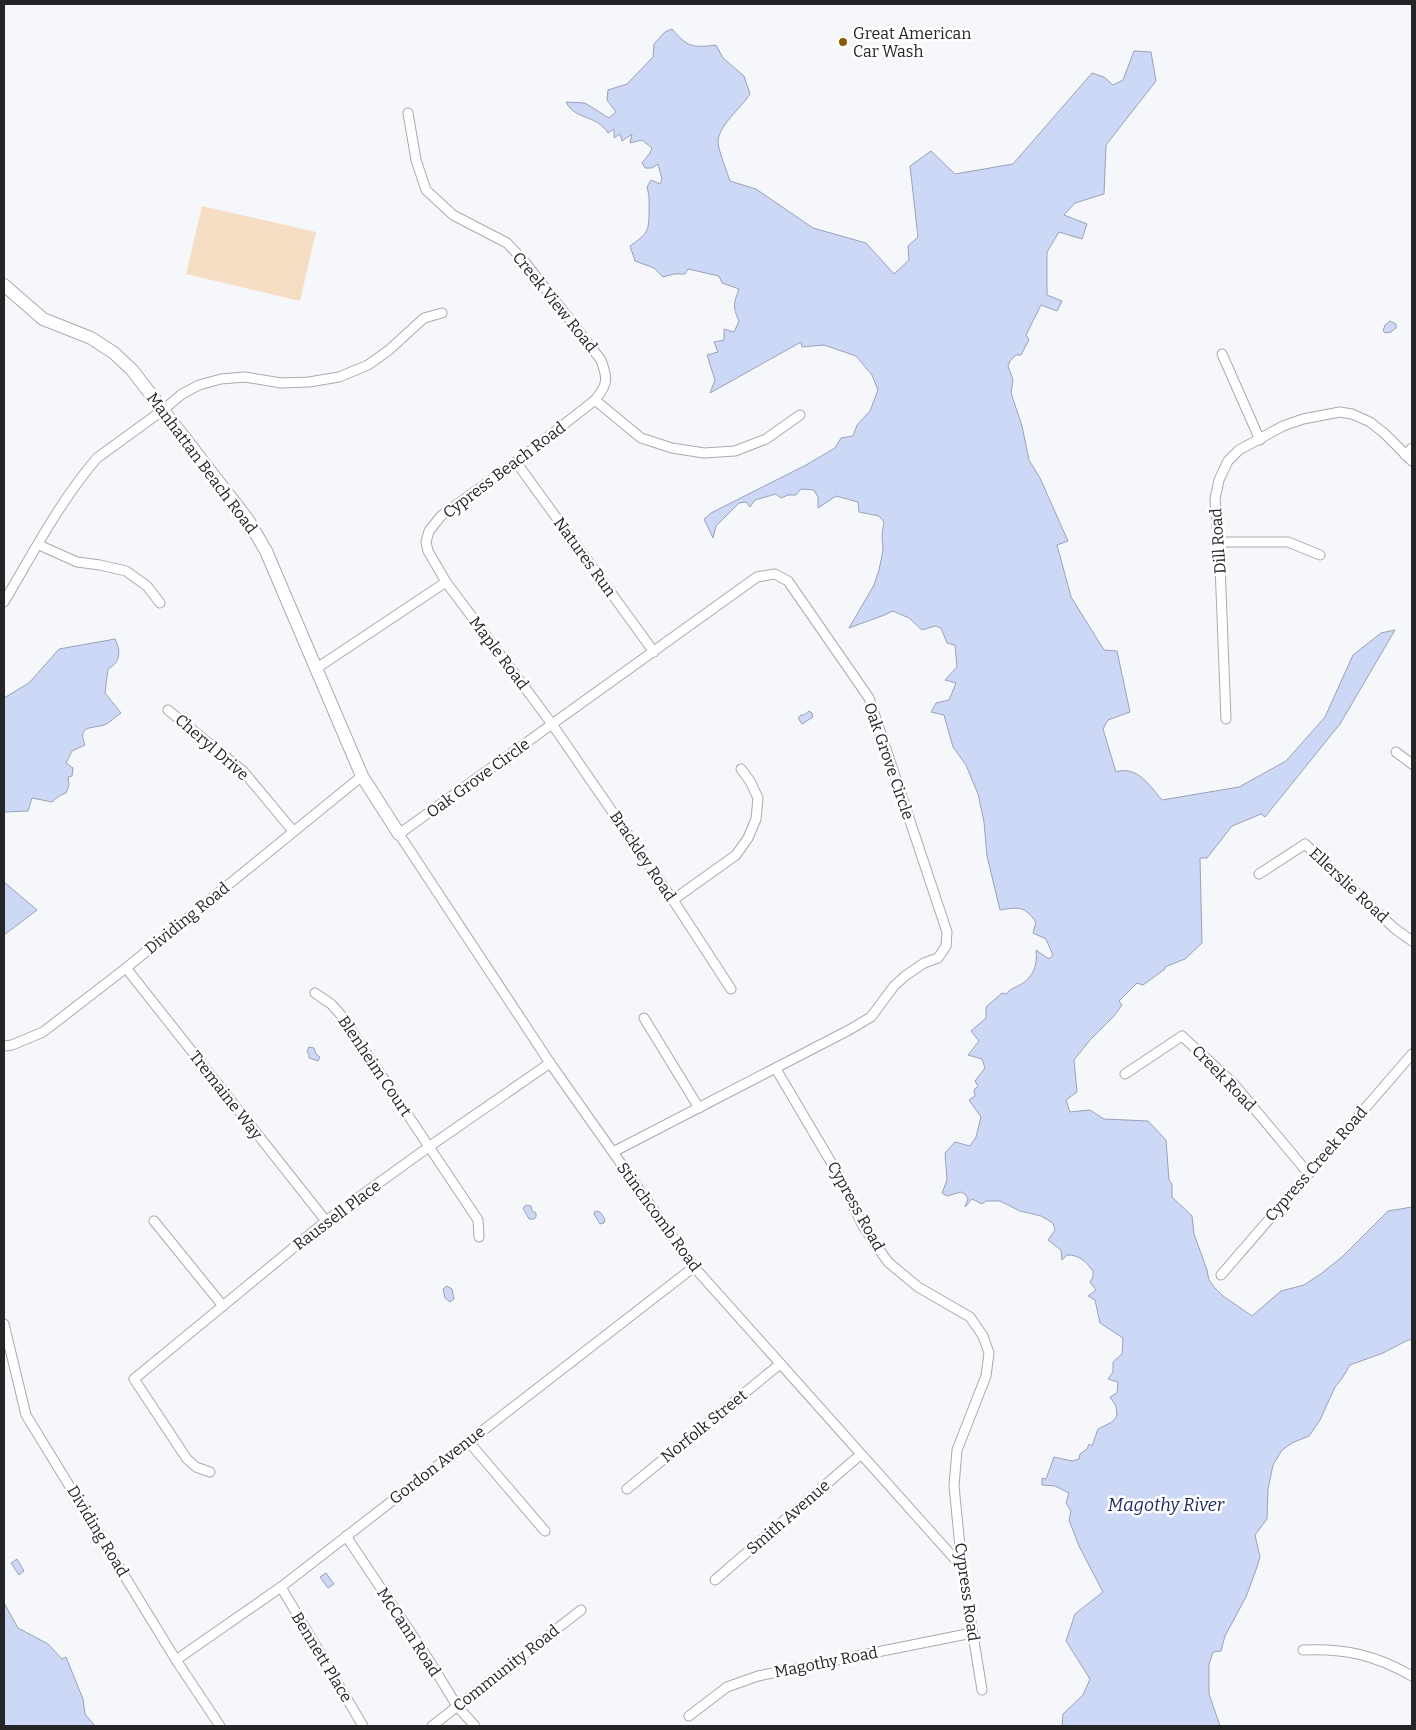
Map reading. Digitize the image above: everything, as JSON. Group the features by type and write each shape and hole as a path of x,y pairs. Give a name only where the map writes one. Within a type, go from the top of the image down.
{"street":[{"name":"Creek View Road","path":"408,113 416,160 426,190 453,215 507,243 524,261 601,360"},
{"name":"Manhattan Beach Road","path":"4,285 43,319 86,336 114,353 132,370 248,520 266,551 362,776 399,834"},
{"path":"4,602 75,483 97,458 182,394 199,385 220,379 244,377 281,383 309,382 339,376 368,365 389,350 424,318 442,313"},
{"path":"1222,354 1260,440"},
{"name":"Cypress Beach Road","path":"446,582 428,551 426,542 429,531 442,516 516,462 595,400 606,387 606,373 601,360"},
{"path":"595,400 641,438 672,448 704,453 735,451 766,439 800,416"},
{"name":"Dill Road","path":"1226,719 1219,542 1215,499 1223,470 1232,455 1284,426 1302,419 1345,412 1370,422 1412,461"},
{"path":"1405,455 1412,448"},
{"name":"Natures Run","path":"516,462 654,652"},
{"path":"1219,542 1288,542 1320,555"},
{"path":"39,545 77,562 126,571 147,586 160,602"},
{"name":"Oak Grove Circle","path":"399,834 757,577 775,574 788,581 869,698 947,932 946,946 938,958 924,963 899,981 872,1016 776,1069 613,1152"},
{"path":"316,668 446,582"},
{"name":"Maple Road","path":"446,582 552,724"},
{"name":"Cheryl Drive","path":"168,710 243,771 293,831"},
{"name":"Brackley Road","path":"552,724 673,900 731,989"},
{"path":"1396,752 1412,764"},
{"path":"673,900 736,855 748,838 756,819 758,798 750,781 741,769"},
{"name":"Dividing Road","path":"4,1046 12,1045 43,1032 126,968 362,776"},
{"name":"Stinchcomb Road","path":"399,834 550,1062 694,1268 962,1567"},
{"name":"Ellerslie Road","path":"1259,874 1305,844 1394,928 1412,941"},
{"name":"Tremaine Way","path":"126,968 326,1221"},
{"name":"Blenheim Court","path":"315,993 331,1004 341,1015 430,1146 478,1220 479,1237"},
{"path":"644,1018 699,1108"},
{"name":"Creek Road","path":"1125,1074 1182,1036 1234,1083 1308,1174"},
{"name":"Cypress Creek Road","path":"1221,1275 1412,1054"},
{"name":"Raussell Place","path":"210,1472 196,1467 187,1459 134,1379 326,1221 550,1062"},
{"name":"Cypress Road","path":"776,1069 838,1174 863,1226 888,1262 918,1287 970,1317 983,1336 989,1353 986,1376 957,1450 954,1486 962,1567 982,1690"},
{"path":"154,1221 223,1306"},
{"name":"Gordon Avenue","path":"176,1660 281,1587 694,1268"},
{"name":"Dividing Road","path":"4,1324 26,1415 176,1660 220,1726"},
{"name":"Norfolk Street","path":"628,1489 780,1364"},
{"path":"468,1442 545,1531"},
{"name":"Smith Avenue","path":"715,1580 860,1454"},
{"name":"McCann Road","path":"346,1536 429,1660 457,1706 475,1726"},
{"name":"Bennett Place","path":"281,1587 363,1726"},
{"name":"Community Road","path":"432,1726 581,1610"},
{"name":"Magothy Road","path":"689,1716 728,1686 758,1676 972,1633"},
{"path":"1303,1650 1344,1650 1384,1662 1411,1673"}],"shaded area":[{"path":"202,206 316,232 300,301 186,274"}],"water":[{"name":"Magothy River","path":"672,29 682,40 691,45 716,45 723,58 744,76 750,94 721,130 718,143 730,181 756,189 813,228 866,243 894,274 909,260 908,246 918,237 910,166 931,151 955,174 1013,164 1092,73 1104,77 1113,85 1123,80 1134,51 1151,52 1156,81 1106,145 1104,194 1075,203 1064,215 1087,224 1082,239 1059,232 1047,252 1047,295 1062,301 1057,311 1041,305 1026,335 1029,340 1021,355 1016,355 1008,366 1013,380 1011,393 1022,426 1029,460 1040,478 1068,541 1057,545 1071,597 1104,650 1117,651 1130,712 1108,720 1103,729 1116,772 1130,771 1137,774 1148,783 1162,800 1239,787 1286,761 1325,717 1353,655 1381,633 1395,630 1340,724 1265,817 1261,814 1232,826 1207,858 1200,858 1202,943 1185,959 1165,967 1165,969 1143,985 1137,983 1119,1001 1122,1005 1114,1016 1090,1040 1074,1060 1077,1092 1066,1100 1070,1112 1090,1110 1104,1119 1148,1121 1166,1140 1172,1197 1192,1216 1194,1234 1209,1280 1223,1296 1252,1316 1281,1291 1304,1285 1322,1273 1343,1256 1388,1211 1412,1207 1412,1340 1350,1365 1335,1387 1320,1420 1309,1436 1292,1443 1282,1450 1273,1465 1268,1489 1267,1519 1255,1535 1260,1557 1257,1567 1246,1597 1225,1636 1221,1651 1213,1652 1209,1664 1209,1694 1220,1726 1062,1726 1063,1714 1083,1695 1090,1679 1066,1641 1075,1614 1103,1592 1079,1546 1069,1520 1071,1511 1066,1503 1069,1493 1055,1486 1042,1485 1042,1478 1046,1479 1054,1457 1072,1461 1079,1459 1080,1454 1087,1449 1089,1444 1092,1446 1098,1429 1112,1422 1117,1416 1116,1406 1110,1397 1117,1393 1118,1382 1108,1379 1113,1372 1113,1362 1122,1354 1123,1338 1100,1323 1095,1300 1088,1296 1096,1290 1090,1282 1093,1277 1093,1271 1079,1257 1067,1255 1062,1260 1061,1250 1048,1240 1055,1230 1053,1223 1041,1216 1020,1211 1000,1201 986,1201 982,1204 972,1199 965,1207 968,1199 966,1195 961,1192 947,1196 942,1193 947,1180 945,1153 955,1142 970,1146 976,1137 981,1117 969,1100 975,1096 974,1090 978,1086 975,1081 985,1068 982,1059 968,1055 979,1041 971,1031 986,1018 986,1007 1002,993 1006,994 1028,979 1034,970 1036,950 1049,959 1053,955 1046,939 1033,933 1036,922 1025,910 1017,908 1000,910 987,856 984,822 978,794 966,765 953,747 944,715 931,712 936,703 949,700 956,683 945,680 957,667 955,645 947,643 941,628 935,626 922,630 909,618 893,611 849,628 874,585 879,570 883,550 882,535 884,522 879,516 859,512 858,502 836,496 818,508 818,497 814,490 801,489 796,495 788,495 781,498 776,494 755,500 750,507 746,502 739,503 716,526 713,538 704,519 711,513 806,465 835,448 841,438 853,436 857,425 870,411 878,390 872,375 856,356 824,345 802,347 801,342 710,393 715,380 707,355 718,352 714,342 724,340 724,329 734,332 739,321 734,305 739,289 722,283 719,276 688,269 685,274 663,277 654,268 635,261 630,246 646,232 649,219 649,194 647,187 651,180 660,184 662,179 658,164 652,168 645,168 642,163 652,148 642,140 630,143 632,134 622,141 620,134 614,138 614,129 608,133 598,123 575,112 566,102 585,103 609,118 616,112 607,100 608,90 627,84 653,57 654,44 665,32"},
{"path":"1390,321 1396,324 1396,328 1391,332 1385,333 1383,331 1385,325"},
{"path":"115,639 119,656 118,660 108,669 105,693 121,713 106,724 84,731 83,739 85,745 72,751 66,763 73,768 72,776 68,777 69,785 66,793 52,802 32,798 28,811 4,813 4,698 29,683 59,649"},
{"path":"809,711 813,717 802,724 798,718"},
{"path":"4,882 37,910 4,935"},
{"path":"309,1047 314,1048 316,1054 320,1057 318,1061 309,1058 307,1051"},
{"path":"526,1205 531,1206 532,1211 536,1213 534,1219 529,1219 523,1208"},
{"path":"595,1211 600,1212 605,1219 604,1223 600,1224 594,1214"},
{"path":"447,1286 452,1289 454,1299 450,1302 445,1298 443,1289"},
{"path":"17,1559 24,1571 19,1575 11,1563"},
{"path":"326,1573 334,1584 328,1588 320,1577"},
{"path":"4,1603 18,1628 48,1644 62,1659 66,1657 83,1699 85,1714 95,1726 4,1726"}],"place":[{"name":"Great American Car Wash","path":"843,42"}]}
